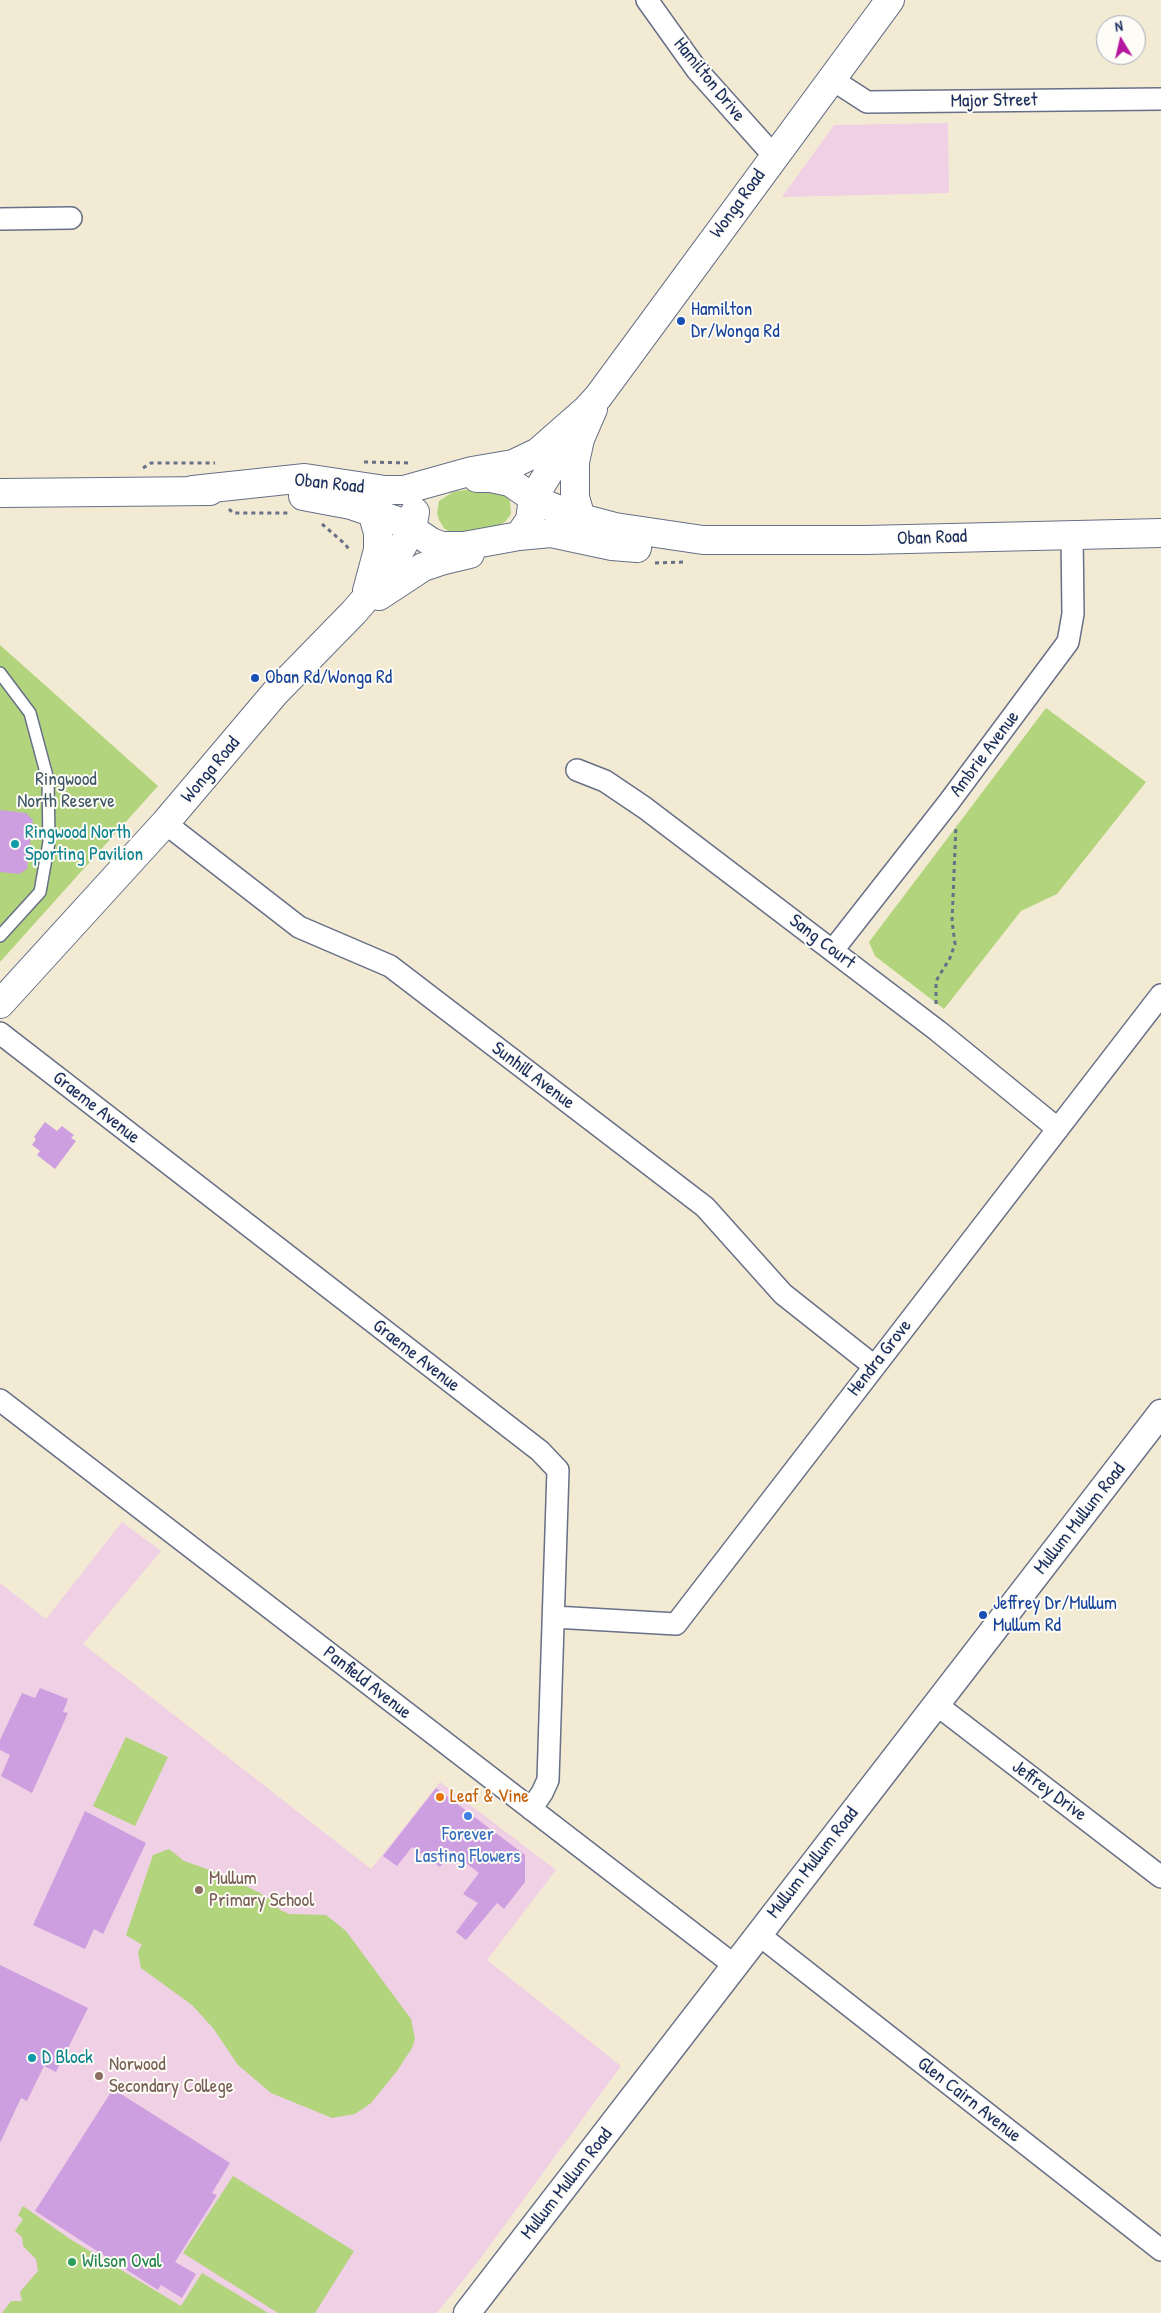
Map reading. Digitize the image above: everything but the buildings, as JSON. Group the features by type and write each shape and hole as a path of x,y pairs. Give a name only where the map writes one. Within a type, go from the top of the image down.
{"main road":[{"name":"Wonga Road","path":"593,403 774,156 833,80 890,0"},
{"path":"437,482 472,471 512,464 531,457 552,441 593,403"},
{"path":"357,609 423,568 449,559 492,549 517,537 530,520 533,499 593,403"},
{"path":"581,518 575,497 576,456 593,403"},
{"name":"Oban Road","path":"193,490 293,479 322,480 392,491 464,478 498,479 510,482 533,499 581,518 625,529 703,540 866,540 1161,533"},
{"name":"Wonga Road","path":"0,1004 165,824 275,693 357,609 386,575 412,528 418,506 437,482"},
{"name":"Oban Road","path":"0,493 193,490 302,496 337,502 372,512 412,528 431,542 447,547 484,544 517,537 551,533 612,546 644,548 666,547 703,540"},
{"path":"357,609 374,569 378,550 378,533 372,512"}],"street":[{"name":"Hamilton Drive","path":"647,0 697,70 774,156"},
{"name":"Major Street","path":"833,80 867,102 1161,99"},
{"path":"0,219 71,218"},
{"name":"Ambrie Avenue","path":"833,950 942,810 1068,642 1073,614 1072,534"},
{"name":"Sang Court","path":"577,770 606,781 645,808 938,1031 1058,1129"},
{"name":"Sunhill Avenue","path":"165,824 298,927 390,966 705,1207 782,1294 874,1366"},
{"name":"Hendra Grove","path":"554,1618 676,1624 1161,995"},
{"name":"Graeme Avenue","path":"0,1033 550,1460 558,1470 548,1780 531,1809"},
{"name":"Panfield Avenue","path":"0,1400 734,1965"},
{"name":"Mullum Mullum Road","path":"467,2313 734,1965 768,1942 936,1705 1161,1413"},
{"name":"Jeffrey Drive","path":"936,1705 1158,1868"},
{"name":"Glen Cairn Avenue","path":"768,1942 1161,2250"}],"lane":[{"path":"0,673 30,713 48,780 49,842 40,892 0,936"}],"path":[{"path":"233,513 291,513"},
{"path":"318,522 327,526 350,551"},
{"path":"938,1031 948,1016 936,1007 936,981 950,958 954,944 952,921 956,824 942,810"}],"shaded area":[{"path":"948,123 949,193 782,197 834,125"},
{"name":"Mullum Primary School","path":"122,1522 161,1551 83,1644 371,1869 440,1782 556,1870 487,1960 621,2066 480,2259 437,2313 0,2313 0,1583 46,1619"}],"green space":[{"path":"471,489 504,494 510,501 511,514 506,521 494,528 452,534 444,528 439,520 437,513 439,501 453,492"},
{"name":"Ringwood North Reserve","path":"0,645 158,786 0,962"},
{"path":"1046,708 1146,782 1057,894 1021,911 944,1009 875,956 869,942"},
{"path":"126,1737 168,1757 135,1826 93,1806"},
{"path":"169,1849 184,1861 221,1874 260,1893 271,1900 280,1910 289,1914 326,1915 346,1931 411,2019 415,2039 412,2048 397,2071 371,2103 355,2114 332,2118 271,2093 238,2065 213,2028 192,2005 141,1968 138,1952 142,1945 126,1935 153,1855"},
{"path":"233,2176 354,2251 315,2313 278,2313 183,2253"},
{"name":"Wilson Oval","path":"23,2206 70,2239 181,2306 202,2273 268,2313 2,2313 11,2301 22,2301 20,2292 38,2271 36,2259 23,2246 22,2237 15,2231 23,2219 18,2215"}],"place":[{"name":"Hamilton Dr/Wonga Rd","path":"681,321"},
{"name":"Oban Rd/Wonga Rd","path":"255,678"},
{"name":"Ringwood North Sporting Pavilion","path":"15,844"},
{"name":"Jeffrey Dr/Mullum Mullum Rd","path":"983,1615"},
{"name":"Leaf & Vine","path":"440,1797"},
{"name":"Forever Lasting Flowers","path":"468,1816"},
{"name":"Mullum Primary School","path":"199,1890"},
{"name":"D Block","path":"32,2058"},
{"name":"Norwood Secondary College","path":"99,2076"},
{"name":"Wilson Oval","path":"72,2262"}]}
